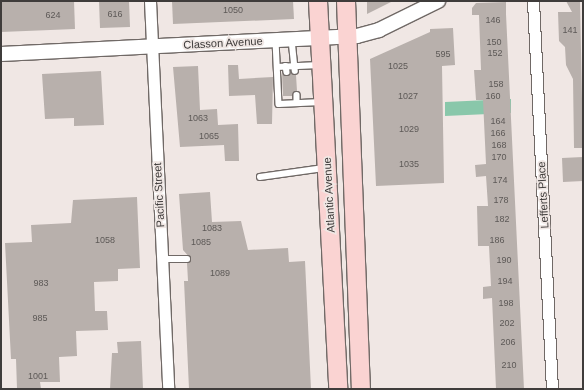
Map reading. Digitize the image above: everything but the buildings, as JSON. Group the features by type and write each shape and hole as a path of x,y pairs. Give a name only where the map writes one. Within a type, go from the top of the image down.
{"main road":[{"name":"Atlantic Avenue","path":"318,1 328,168 338,389"},
{"name":"Atlantic Avenue","path":"346,1 361,389"}],"street":[{"name":"Pacific Street","path":"150,1 168,389"},
{"name":"Classon Avenue","path":"1,54 348,37 379,30 438,1"},
{"name":"Lefferts Place","path":"533,1 552,389"}],"lane":[{"path":"292,39 294,68"},
{"path":"276,40 279,104 324,102"},
{"path":"277,67 287,69 321,64"},
{"path":"297,95 297,103"},
{"path":"289,96 290,104"},
{"path":"260,177 328,168"},
{"path":"162,259 187,259"}],"green space":[{"path":"511,99 511,113 445,116 445,102"}]}
